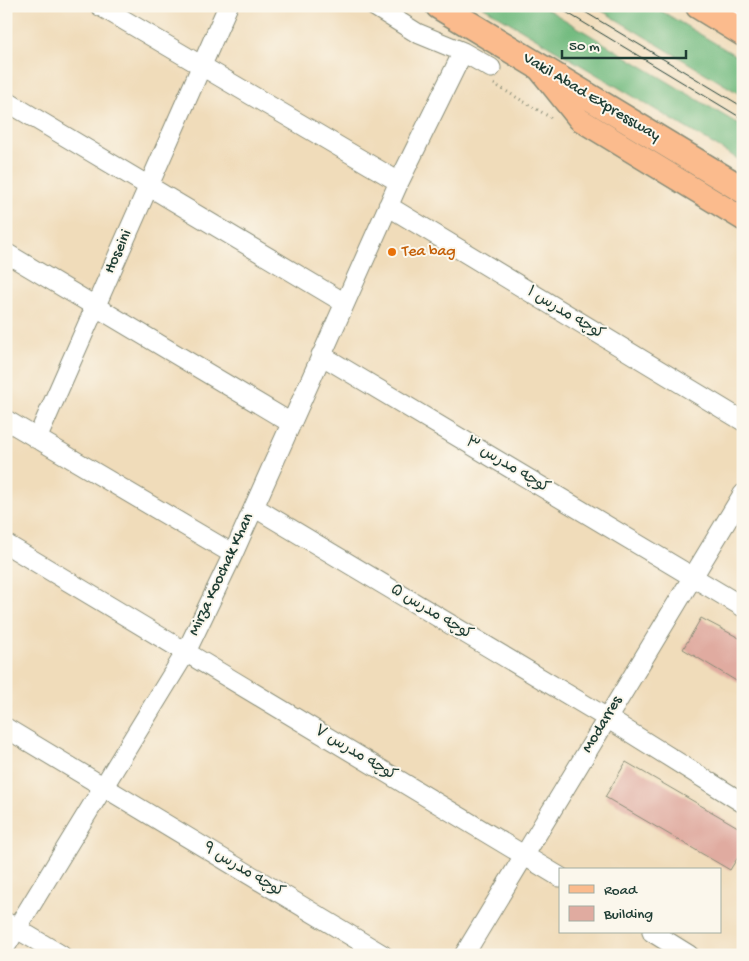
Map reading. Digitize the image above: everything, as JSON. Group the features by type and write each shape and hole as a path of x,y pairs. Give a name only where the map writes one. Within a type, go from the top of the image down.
{"highway":[{"name":"Vakil Abad Expressway","path":"439,6 743,190"},
{"path":"699,6 743,33"}],"main road":[{"path":"535,65 579,119 743,219"}],"street":[{"path":"100,6 399,182"},
{"name":"Hoseini","path":"37,438 228,6"},
{"path":"374,6 417,33 463,52 491,68"},
{"name":"Mirza Koochak Khan","path":"6,946 12,925 104,787 186,652 233,554 343,302 463,52"},
{"path":"6,101 343,302"},
{"name":"کوچه مدرس ۱","path":"388,206 743,421"},
{"path":"6,253 291,423"},
{"name":"کوچه مدرس ۳","path":"321,355 743,607"},
{"path":"6,420 233,554"},
{"name":"Modarres","path":"464,955 743,494"},
{"name":"کوچه مدرس ۵","path":"254,507 607,718 743,803"},
{"name":"کوچه مدرس ۷","path":"6,544 559,876"},
{"name":"کوچه مدرس ۹","path":"6,728 383,955"},
{"path":"12,925 61,955"},
{"path":"655,934 689,955"}],"green space":[{"path":"482,6 542,6 743,127 743,162"},
{"path":"594,6 653,6 743,60 743,96"}],"building":[{"path":"701,618 743,640 743,685 683,649"},
{"path":"626,762 743,830 743,849 730,870 605,797"}],"tram line":[{"path":"556,6 743,119"},
{"path":"575,6 743,107"}],"place":[{"name":"Tea bag","path":"392,252"}]}
